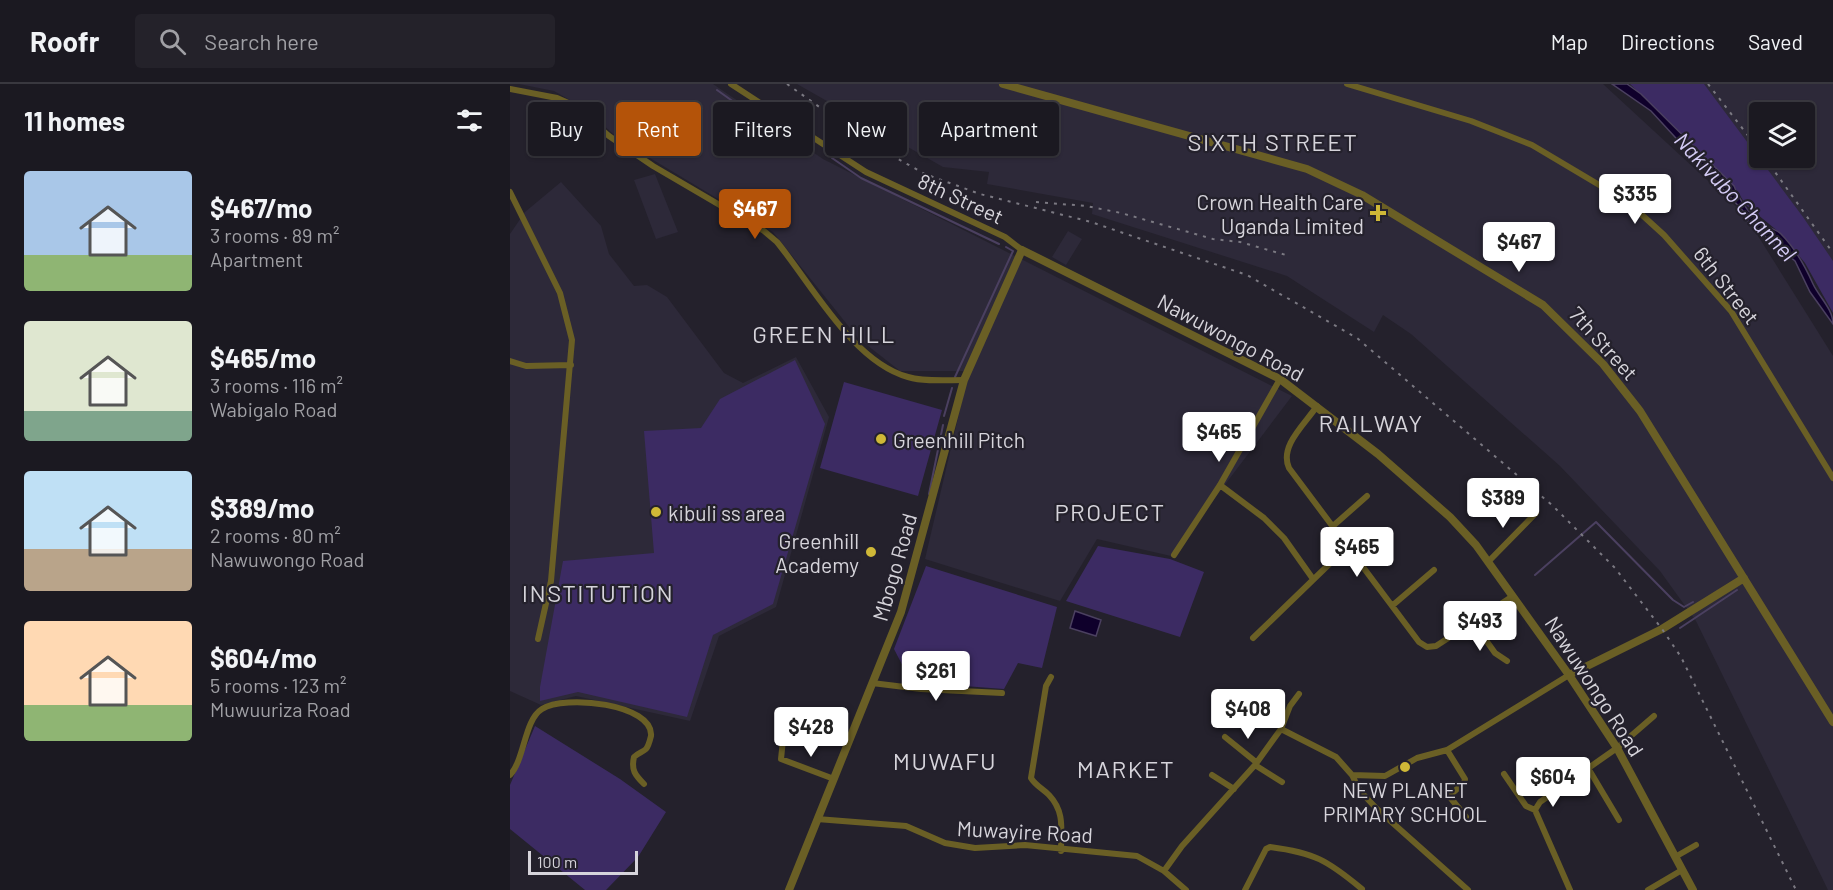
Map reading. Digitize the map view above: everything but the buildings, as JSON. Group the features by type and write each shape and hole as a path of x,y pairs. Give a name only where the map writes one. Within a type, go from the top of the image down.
{"street":[{"name":"8th Street","path":"731,84 866,172 1005,237 1022,250"},
{"name":"7th Street","path":"1004,84 1307,169 1362,195 1521,289 1565,323 1603,364 1640,411 1833,722"},
{"name":"6th Street","path":"1347,84 1471,121 1524,141 1567,164 1641,214 1664,235 1731,311 1833,478"},
{"path":"510,89 557,98 573,105 629,150 764,231 777,242 849,336 882,364 898,374 917,380 964,380"},
{"path":"510,192 560,293 572,340 551,581 538,639"},
{"name":"Nawuwongo Road","path":"1022,250 1280,380 1317,406 1420,488 1450,517 1488,562 1569,675 1617,748 1693,890"},
{"name":"Mbogo Road","path":"789,890 902,612 964,380 1022,250"},
{"path":"510,362 526,366 571,365"},
{"path":"1174,555 1220,485 1280,380"},
{"path":"1317,406 1287,448 1285,458 1289,468 1419,642 1427,646 1436,646 1513,596"},
{"path":"1220,485 1264,518 1284,538 1313,579"},
{"path":"1333,526 1367,496"},
{"path":"1488,562 1536,513"},
{"path":"1253,638 1348,546"},
{"path":"1392,605 1434,570"},
{"path":"1352,775 1385,776 1417,758 1447,750 1569,675 1662,628 1743,578"},
{"path":"1473,622 1496,653 1507,661"},
{"path":"1051,677 1046,686 1031,778 1052,798 1060,811 1061,851"},
{"path":"872,683 921,689 1002,693"},
{"path":"1164,871 1188,839 1234,789 1281,729 1290,706 1299,694"},
{"path":"510,775 516,766 537,714 548,706 580,701 621,709 646,720 651,728 650,740 646,749 634,757 632,767 634,774 644,784"},
{"path":"1534,810 1540,802 1617,748 1654,716"},
{"path":"1281,729 1336,756 1352,775 1360,791 1377,809 1468,890"},
{"path":"1225,737 1255,763 1282,782"},
{"path":"783,740 781,759 834,779"},
{"path":"1447,750 1465,779 1464,783 1449,796 1466,817"},
{"path":"1588,768 1619,820"},
{"path":"1504,774 1526,806 1534,810 1570,890"},
{"path":"1212,775 1234,789"},
{"name":"Muwayire Road","path":"818,819 906,826 945,843 975,848 1025,845 1061,851 1130,855 1150,861 1186,890"},
{"path":"1675,857 1696,845"},
{"path":"1245,890 1266,849 1270,847 1311,854 1325,860 1362,889"},
{"path":"1648,890 1682,870"}],"shaded area":[{"path":"519,84 713,84 739,102 713,102 713,156 813,156 813,152 1292,396 1171,556 1097,539 1060,601 925,559 969,371 900,371 858,338 773,232 647,156 701,156 701,102 616,102 616,136 604,126 604,102 573,102 554,91"},
{"path":"797,84 1603,84 1745,215 1833,356 1833,890 1828,890 1696,621 1660,571 1560,466 1411,334 1383,315 1374,332 1287,276 1092,214 1093,203 987,184 989,172 943,167 924,156 1059,156 1059,102 919,102 919,153 907,147 907,102 829,102"},
{"path":"1630,84 1704,84 1749,144 1749,168 1767,168 1833,261 1833,313 1805,263 1780,233 1746,205 1734,186"},
{"path":"1640,84 1833,84 1833,298 1786,223"},
{"path":"655,174 678,232 656,239 634,180"},
{"name":"kibuli ss area","path":"561,182 601,226 609,254 634,286 647,285 667,297 724,373 743,383 796,357 829,417 776,607 719,636 690,721 576,696 541,705 510,691 510,234 525,212"},
{"path":"1068,231 1082,239 1066,265 1052,257"},
{"path":"795,360 825,424 773,604 713,635 687,717 578,692 540,701 540,687 563,561 654,553 644,431 701,428 720,399"},
{"name":"Greenhill Pitch","path":"844,382 942,410 918,496 820,468"},
{"path":"1098,546 1170,559 1204,572 1180,637 1066,601"},
{"path":"926,566 1057,607 1042,668 1018,663 1004,689 911,682 894,649"},
{"path":"535,726 620,779 666,812 638,857 606,890 585,890 510,829 510,785"}],"water":[{"name":"Nakivubo Channel","path":"1612,84 1627,84 1641,94 1734,186 1750,213 1765,225 1779,232 1800,258 1828,308 1833,324 1810,292 1795,261 1749,223 1744,212 1651,111"},
{"path":"1075,611 1101,620 1096,636 1070,628"}],"waterway":[{"path":"717,90 734,102"},
{"path":"832,158 861,178 999,244"},
{"path":"955,377 1013,251 1006,247"},
{"path":"944,416 952,388"},
{"path":"929,494 943,425"},
{"path":"1535,575 1596,522 1673,600 1684,607 1693,602"},
{"path":"1680,628 1737,590"}],"railway":[{"path":"787,84 873,145 925,174 980,194 1091,222 1247,275 1357,338 1553,506 1615,568 1681,657 1796,890"},
{"path":"1708,84 1749,137"},
{"path":"1772,168 1833,253"},
{"path":"1036,202 1086,206 1121,213 1213,239 1240,242 1286,255"}],"place":[{"name":"Crown Health Care Uganda Limited","path":"1378,213"},
{"name":"Greenhill Pitch","path":"881,439"},
{"name":"kibuli ss area","path":"656,512"},
{"name":"Greenhill Academy","path":"871,552"},
{"name":"NEW PLANET PRIMARY SCHOOL","path":"1405,767"}],"district":[{"name":"SIXTH STREET","path":"1273,141"},
{"name":"GREEN HILL","path":"824,333"},
{"name":"RAILWAY","path":"1371,422"},
{"name":"PROJECT","path":"1110,511"},
{"name":"INSTITUTION","path":"598,592"},
{"name":"MUWAFU","path":"945,760"},
{"name":"MARKET","path":"1126,768"}]}
